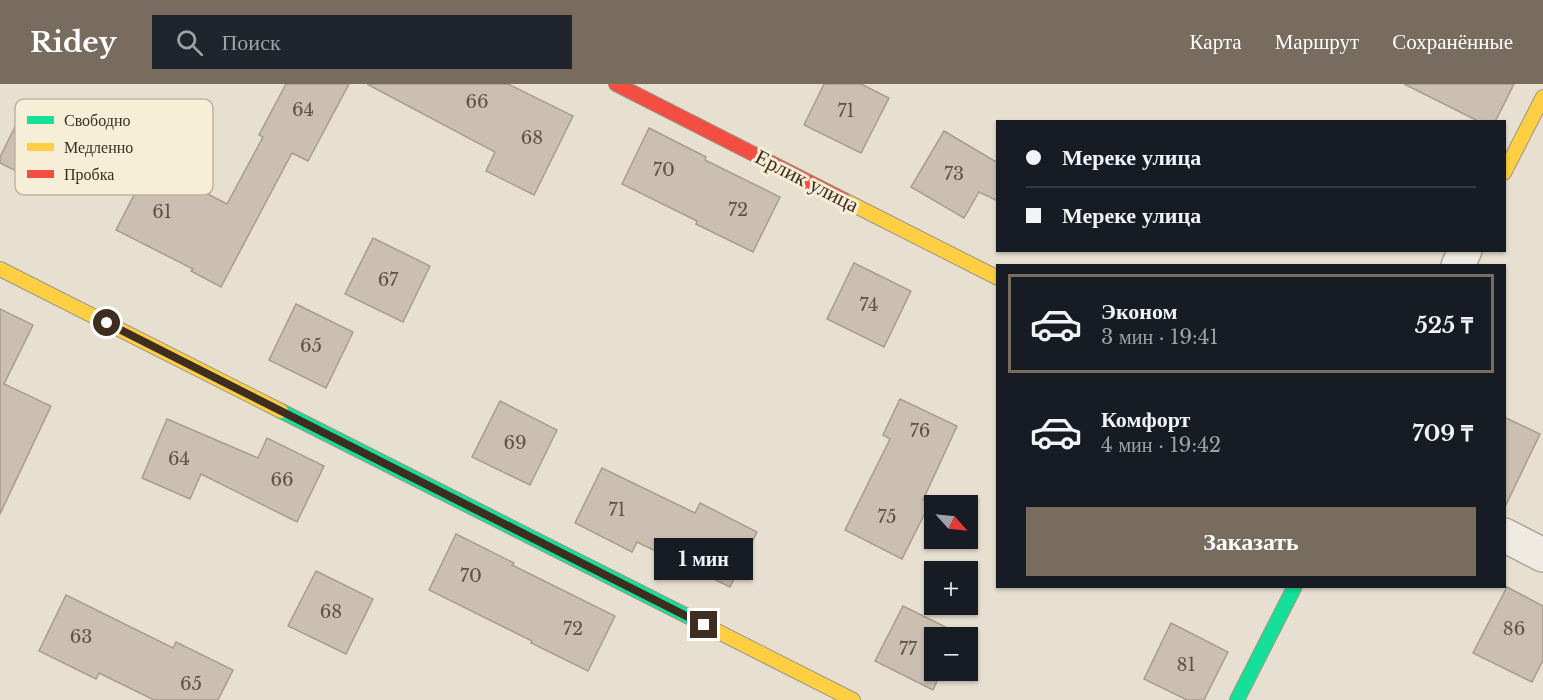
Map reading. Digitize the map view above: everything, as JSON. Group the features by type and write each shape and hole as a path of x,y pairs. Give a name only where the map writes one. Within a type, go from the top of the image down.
{"street":[{"name":"Ерлик улица","path":"616,84 996,277"},
{"path":"1506,169 1543,97"},
{"path":"0,269 853,700"},
{"path":"1506,537 1543,555"},
{"path":"1238,700 1294,588"}],"building":[{"path":"286,84 349,84 308,161 292,153 221,287 191,271 193,269 116,230 134,195 210,195 227,204 263,137 259,135"},
{"path":"367,84 508,84 573,116 534,195 486,171 495,152"},
{"path":"824,84 861,84 889,98 861,153 804,125"},
{"path":"1404,84 1514,84 1496,120 1476,120"},
{"path":"15,127 15,170 0,163 0,157"},
{"path":"649,128 706,157 705,160 780,197 753,252 622,184"},
{"path":"944,131 996,162 996,200 979,192 964,218 911,187"},
{"path":"373,238 430,266 403,322 345,294"},
{"path":"854,263 911,291 884,347 827,319"},
{"path":"296,304 353,332 326,388 269,360"},
{"path":"0,309 33,325 4,384 51,406 0,514"},
{"path":"900,399 957,426 924,495 924,515 902,559 845,530 890,439 883,435"},
{"path":"500,401 557,430 530,485 472,457"},
{"path":"1506,418 1540,434 1506,505"},
{"path":"167,419 258,458 267,438 324,466 297,522 201,474 190,499 142,478"},
{"path":"602,468 695,513 700,503 757,532 730,587 637,542 632,552 575,523"},
{"path":"456,534 514,563 512,565 615,616 588,671 429,590"},
{"path":"316,571 373,599 346,654 288,626"},
{"path":"1507,587 1543,606 1543,660 1532,682 1473,653"},
{"path":"66,595 173,648 176,642 233,670 218,700 154,700 99,673 96,679 39,651"},
{"path":"903,606 946,627 924,627 924,681 937,681 933,690 875,661"},
{"path":"1171,623 1228,652 1204,700 1187,700 1144,679"}],"traffic: fast":[{"path":"281,411 697,621"},
{"path":"1237,700 1294,588"}],"traffic: slow":[{"path":"1506,169 1543,97"},
{"path":"844,200 996,277"},
{"path":"0,269 281,411"},
{"path":"697,621 853,700"}],"traffic: jam":[{"path":"616,84 844,200"}],"route":[{"path":"107,323 704,625"}]}
